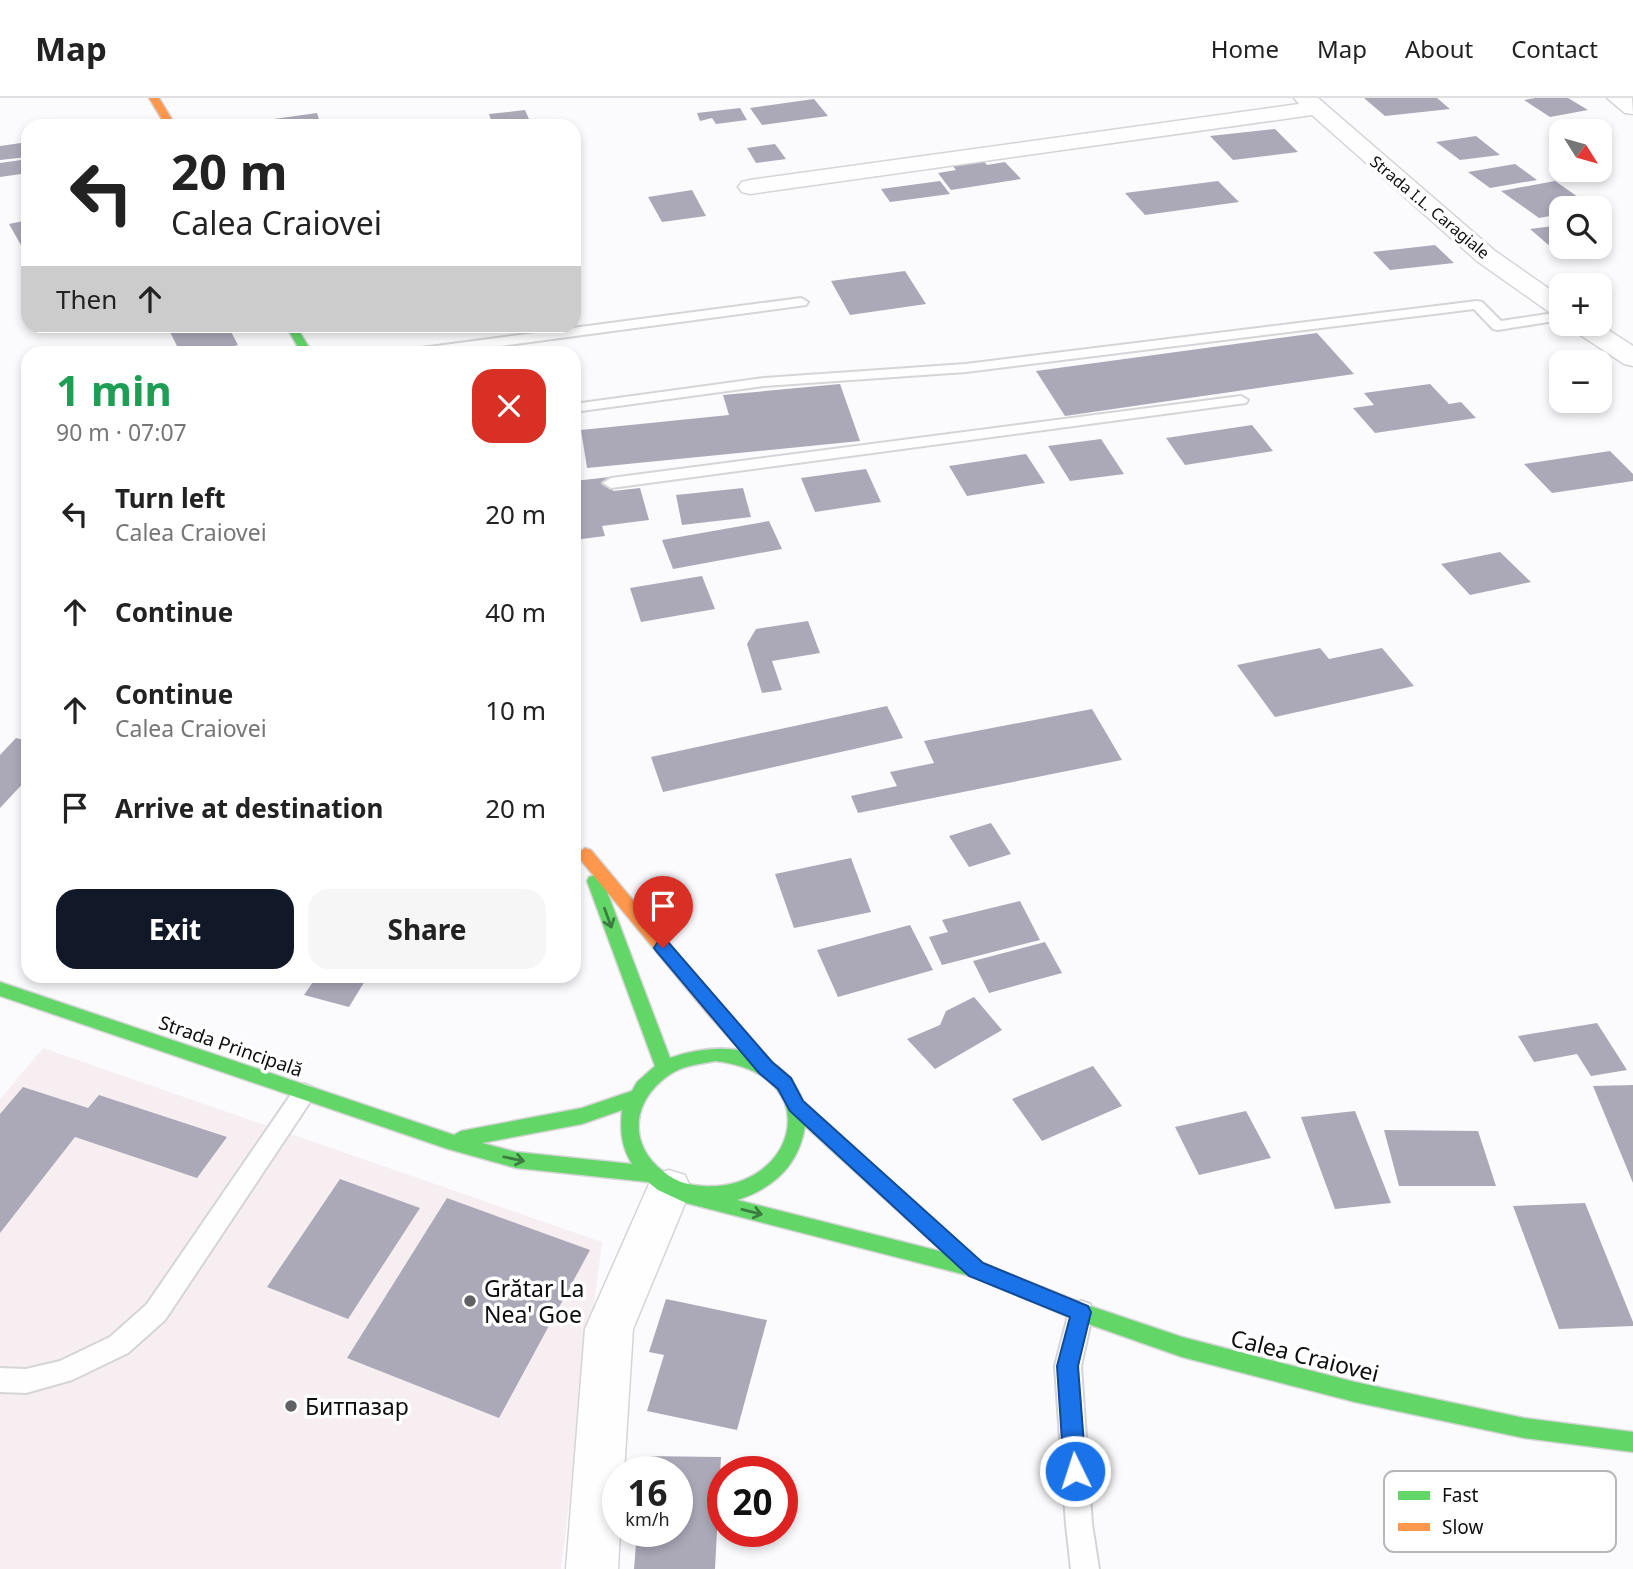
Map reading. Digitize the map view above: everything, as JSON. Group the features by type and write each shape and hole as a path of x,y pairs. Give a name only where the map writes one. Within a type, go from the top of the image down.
{"main road":[{"path":"154,98 166,119"},
{"path":"664,1069 582,849 766,1067 785,1084 796,1106 798,1130 790,1155 772,1176 747,1190 716,1197 668,1186 632,1150 628,1123 637,1097 664,1069 689,1058 715,1054 742,1057 766,1067"},
{"name":"Strada Principală","path":"0,989 449,1141 516,1160 668,1186"},
{"name":"Strada Principală","path":"449,1141 582,1116 637,1097"},
{"name":"Calea Craiovei","path":"796,1106 976,1269"},
{"name":"Calea Craiovei","path":"668,1186 976,1269 1081,1312 1182,1347 1355,1392 1524,1428 1633,1442"}],"street":[{"path":"1618,98 1633,107"},
{"path":"750,187 1310,103"},
{"name":"Strada I.L. Caragiale","path":"1310,103 1486,256 1549,301"},
{"path":"1600,336 1633,358"},
{"path":"592,1569 609,1329 668,1186"}],"lane":[{"path":"581,331 800,302"},
{"path":"581,407 764,382 966,368 1477,305 1498,326 1549,318"},
{"path":"467,346 565,333"},
{"path":"611,483 1241,400"},
{"path":"0,1380 26,1381 63,1372 119,1345 156,1312 304,1093"},
{"path":"1081,1312 1068,1366 1079,1524 1086,1569"}],"shaded area":[{"name":"Битпазар","path":"43,1048 602,1242 561,1569 0,1569 0,1099"}],"building":[{"path":"1364,98 1437,98 1450,109 1385,116"},
{"path":"1568,98 1588,110 1550,117 1524,100"},
{"path":"814,99 828,116 762,125 750,108"},
{"path":"740,108 747,120 716,124 712,118 700,121 697,113"},
{"path":"525,110 529,119 491,119 489,114"},
{"path":"317,113 319,119 274,119"},
{"path":"1275,129 1298,152 1233,160 1210,136"},
{"path":"1476,136 1500,155 1460,160 1436,142"},
{"path":"21,143 21,158 0,160 0,146"},
{"path":"775,144 786,159 756,163 747,148"},
{"path":"980,157 987,165 1005,162 1021,179 951,190 938,173 956,170 949,162"},
{"path":"21,160 21,174 0,177 0,163"},
{"path":"1515,164 1537,180 1490,188 1468,172"},
{"path":"940,181 950,194 890,202 881,189"},
{"path":"1218,181 1239,202 1145,215 1125,193"},
{"path":"1556,182 1577,196 1549,196 1549,216 1539,218 1501,191"},
{"path":"692,190 706,216 662,222 648,197"},
{"path":"21,221 21,245 9,224"},
{"path":"1549,227 1549,245 1530,229"},
{"path":"1435,245 1454,263 1390,270 1373,252"},
{"path":"905,271 926,304 850,315 831,281"},
{"path":"170,333 232,333 238,345 234,346 177,346"},
{"path":"1317,333 1354,374 1065,416 1036,371"},
{"path":"840,384 860,441 587,468 581,430 729,415 723,395"},
{"path":"1430,384 1449,404 1461,402 1476,418 1375,433 1353,408 1374,405 1364,393"},
{"path":"1252,425 1273,451 1185,465 1166,438"},
{"path":"1101,439 1124,474 1070,481 1048,446"},
{"path":"1610,451 1633,474 1633,481 1552,493 1524,464"},
{"path":"1026,454 1045,483 967,496 949,466"},
{"path":"866,469 881,502 815,512 801,478"},
{"path":"610,477 613,491 640,488 649,520 602,526 605,536 581,539 581,480"},
{"path":"743,488 751,517 682,525 676,495"},
{"path":"769,521 782,549 673,569 662,540"},
{"path":"1500,552 1531,582 1470,595 1441,564"},
{"path":"702,576 715,609 641,622 630,588"},
{"path":"808,621 820,653 772,661 782,690 762,693 747,644 756,629"},
{"path":"1320,648 1329,659 1382,648 1414,686 1275,717 1237,665"},
{"path":"887,706 903,738 663,792 651,757"},
{"path":"1092,709 1122,760 858,813 851,796 897,786 890,772 934,763 924,741"},
{"path":"16,738 21,739 21,786 0,808 0,755"},
{"path":"991,823 1011,854 969,867 949,836"},
{"path":"851,858 871,912 794,928 775,874"},
{"path":"1020,901 1040,940 942,965 929,937 948,932 942,920"},
{"path":"910,925 933,970 838,997 817,950"},
{"path":"1045,942 1062,973 989,993 973,961"},
{"path":"312,983 364,983 349,1007 304,995"},
{"path":"974,997 1002,1030 935,1069 907,1039 940,1025 946,1011"},
{"path":"1597,1023 1627,1070 1591,1076 1577,1054 1534,1062 1518,1036"},
{"path":"1093,1066 1122,1106 1042,1141 1012,1099"},
{"path":"1633,1085 1633,1183 1593,1086"},
{"path":"23,1087 88,1108 99,1095 227,1137 197,1178 75,1137 0,1233 0,1114"},
{"path":"1246,1111 1271,1158 1199,1175 1175,1127"},
{"path":"1355,1111 1391,1203 1335,1209 1301,1117"},
{"path":"1384,1130 1478,1131 1496,1186 1399,1186"},
{"path":"340,1179 420,1208 348,1319 267,1287"},
{"path":"447,1198 590,1250 499,1418 347,1358"},
{"path":"1585,1203 1633,1326 1559,1329 1513,1206"},
{"path":"666,1299 767,1320 737,1430 647,1411 664,1355 649,1352"},
{"path":"693,1457 707,1457 707,1547 716,1547 715,1569 634,1569 636,1547 693,1547"}],"traffic: fast":[{"path":"295,333 303,346"},
{"path":"595,881 665,1069"},
{"path":"0,989 448,1141 516,1160 647,1174"},
{"path":"715,1054 737,1057 764,1066 781,1078 794,1101 796,1127 793,1140 781,1163 760,1181 726,1194 688,1193 664,1184 646,1170 634,1151 629,1130 632,1109 643,1088 664,1069 695,1057 715,1054"},
{"path":"461,1139 582,1116 637,1097"},
{"path":"796,1106 972,1266"},
{"path":"686,1195 976,1269 1081,1312 1182,1347 1355,1392 1524,1428 1633,1442"}],"traffic: slow":[{"path":"154,98 167,119"},
{"path":"585,854 713,1008 766,1067"}],"place":[{"name":"Grătar La Nea' Goe","path":"470,1301"},
{"name":"Битпазар","path":"291,1406"}],"route":[{"path":"663,948 713,1008 766,1067 785,1084 796,1106 976,1269 1081,1312 1068,1366 1075,1471"}]}
